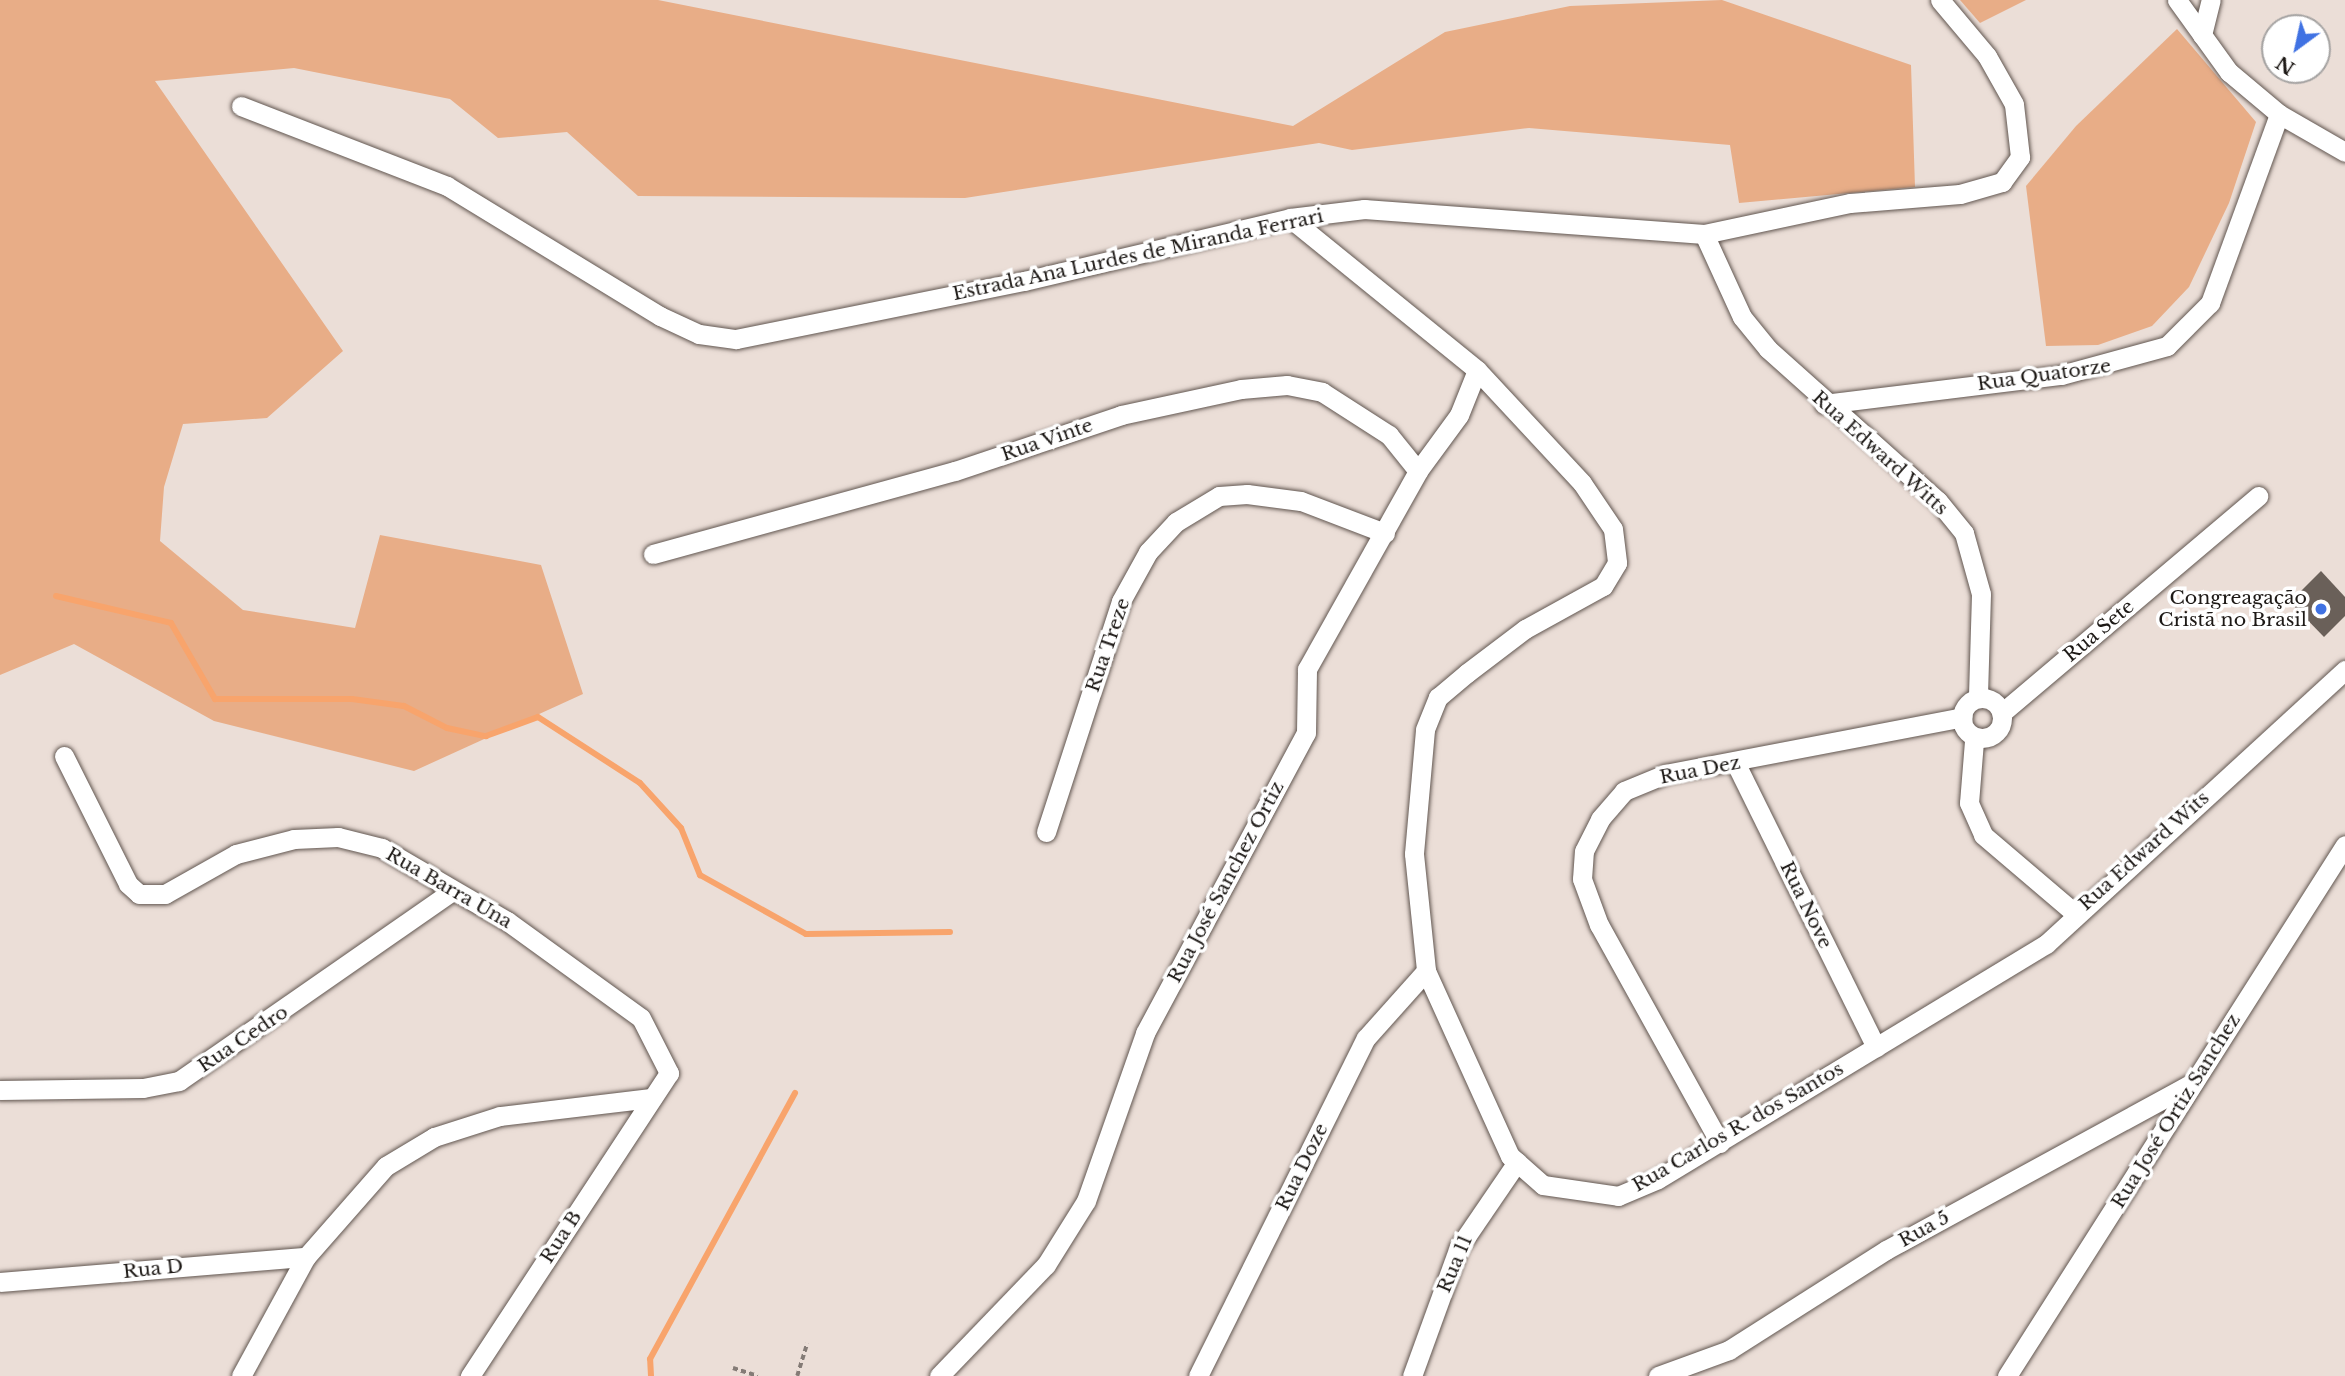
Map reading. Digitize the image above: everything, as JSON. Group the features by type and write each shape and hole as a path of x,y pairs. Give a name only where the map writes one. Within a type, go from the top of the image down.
{"street":[{"name":"Estrada Ana Lurdes de Miranda Ferrari","path":"241,106 447,186 660,316 699,334 736,339 1024,281 1290,218 1364,209 1704,234 1850,203 1959,194 2001,182 2014,171 2022,135 2014,104 1987,56 1940,0"},
{"path":"2177,0 2229,72 2279,114 2345,152"},
{"path":"2202,36 2211,0"},
{"name":"Rua Quatorze","path":"1824,404 2060,375 2167,346 2210,303 2279,114"},
{"name":"Rua Carlos R. dos Santos","path":"1290,218 1477,370 1582,483 1613,529 1617,563 1603,586 1525,629 1438,697 1425,730 1414,854 1426,971 1517,1162 1543,1185 1618,1196 1720,1143 2046,944 2077,915"},
{"name":"Rua Edward Witts","path":"1704,234 1742,317 1824,404 1937,501 1964,533 1981,594 1978,698"},
{"name":"Rua José Sanchez Ortiz","path":"939,1376 1046,1265 1086,1200 1145,1033 1306,733 1307,669 1418,471 1459,415 1477,370"},
{"name":"Rua Vinte","path":"653,554 955,471 1121,415 1241,389 1287,385 1322,392 1390,435 1418,471"},
{"name":"Rua Treze","path":"1046,832 1121,601 1149,552 1176,522 1219,496 1247,494 1301,501 1385,533"},
{"name":"Rua Sete","path":"2004,711 2258,496"},
{"name":"Rua Edward Wits","path":"1963,717 1964,734 1974,741 1969,803 1983,835 2077,915 2345,670"},
{"path":"1963,717 1978,698 1997,701 2004,711 1996,728 1974,741"},
{"name":"Rua Dez","path":"1720,1143 1599,925 1582,879 1584,851 1600,818 1624,791 1665,774 1736,764 1963,717"},
{"name":"Rua Barra Una","path":"64,756 128,884 139,894 165,894 236,854 294,839 338,837 382,848 518,928 641,1018 669,1073 652,1098"},
{"name":"Rua Nove","path":"1736,764 1875,1047"},
{"name":"Rua José Ortiz Sanchez","path":"2007,1376 2345,845"},
{"name":"Rua Cedro","path":"0,1090 143,1088 179,1081 452,891"},
{"name":"Rua Doze","path":"1198,1376 1366,1038 1426,971"},
{"name":"Rua 5","path":"1658,1376 1729,1350 1886,1250 2193,1083"},
{"path":"241,1376 306,1257 386,1166 434,1137 500,1116 652,1098"},
{"name":"Rua B","path":"470,1376 652,1098"},
{"name":"Rua 11","path":"1412,1376 1459,1247 1517,1162"},
{"name":"Rua D","path":"0,1283 306,1257"}],"path":[{"path":"797,1376 807,1344"},
{"path":"733,1368 758,1376"}],"shaded area":[{"path":"0,0 658,0 1293,126 1445,32 1570,6 1722,0 1911,65 1915,187 1739,203 1730,145 1529,128 1352,150 1319,143 965,198 638,196 567,132 498,138 450,99 294,68 155,81 343,351 267,418 183,424 164,487 160,541 243,610 355,628 380,535 541,565 583,694 414,771 214,721 74,644 0,675"},
{"path":"1960,0 2026,0 1980,23"},
{"path":"2177,29 2256,122 2229,203 2189,287 2152,326 2098,345 2046,346 2026,186 2076,126"}],"building":[{"name":"Congreagação Cristã no Brasil","path":"2321,571 2345,597 2345,616 2324,637 2290,602"}],"waterway":[{"path":"56,596 171,623 215,699 352,699 404,706 447,728 486,736 538,717 640,783 681,828 700,875 806,934 950,932"},
{"path":"651,1376 650,1359 795,1093"}],"place":[{"name":"Congreagação Cristã no Brasil","path":"2321,609"}]}
